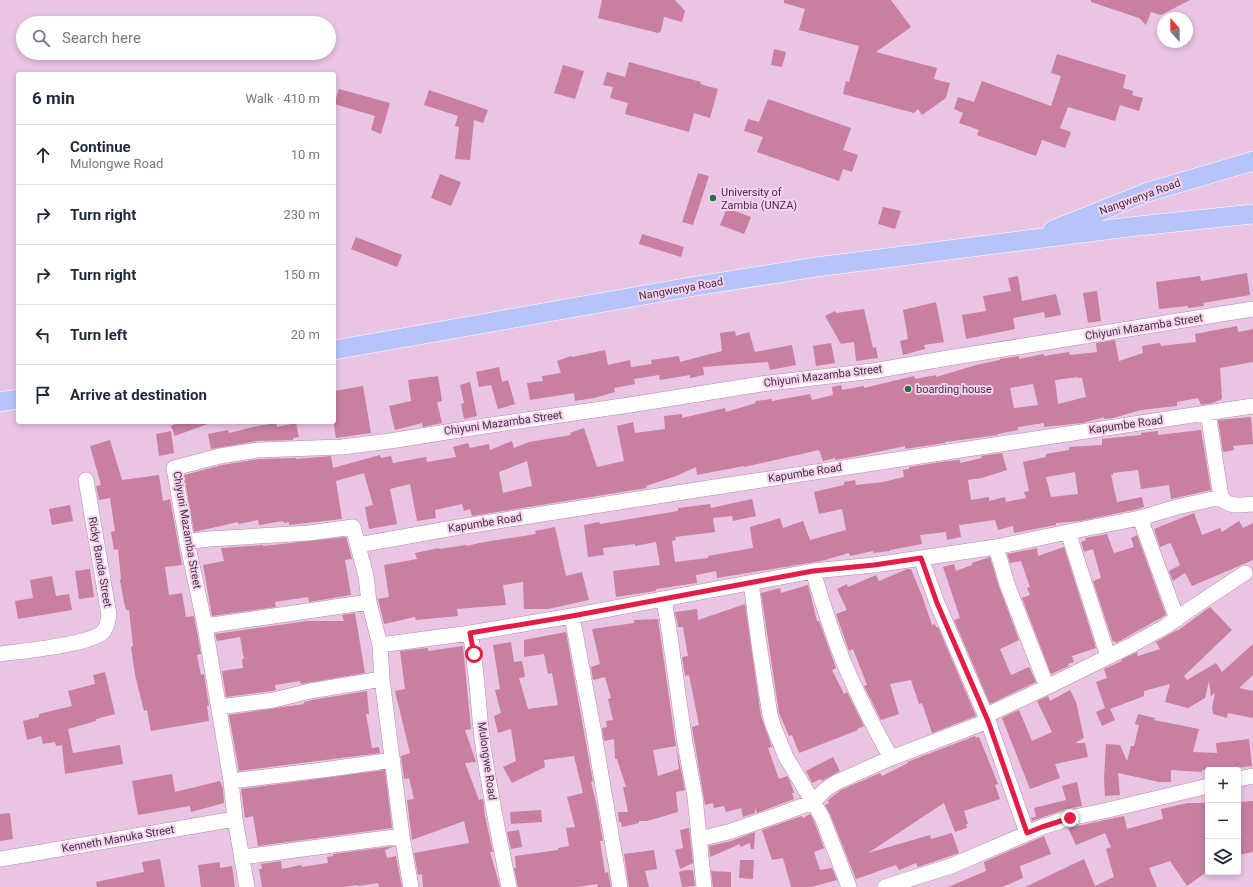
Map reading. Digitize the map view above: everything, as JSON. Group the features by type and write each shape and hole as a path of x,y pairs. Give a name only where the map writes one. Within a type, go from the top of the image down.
{"main road":[{"name":"Nangwenya Road","path":"1030,240 1148,192 1253,161"},
{"name":"Nangwenya Road","path":"336,350 690,287 816,267 1253,214"},
{"path":"0,402 16,399"}],"street":[{"name":"Chiyuni Mazamba Street","path":"248,887 235,819 231,781 205,626 187,542 174,468 220,456 258,450 342,447 390,441 760,384 873,371 1253,309"},
{"name":"Kapumbe Road","path":"358,545 459,527 709,488 1253,406"},
{"path":"1208,413 1222,497 1224,501 1233,505 1253,504"},
{"name":"Ricky Banda Street","path":"0,654 80,642 96,637 104,631 109,615 86,480"},
{"path":"380,645 470,633 572,616 813,571 874,565 996,547 1140,518 1177,507 1222,497"},
{"path":"1140,518 1176,619"},
{"path":"187,542 208,539 323,531 353,527 366,576 369,602 380,645 382,679 402,836 411,887"},
{"path":"1068,532 1108,656"},
{"path":"996,547 1013,598 1047,687"},
{"path":"921,558 937,603 986,718 1027,833"},
{"path":"813,571 831,627 847,669 870,720 891,758"},
{"path":"699,839 728,832 813,802 826,789 836,782 986,718 1166,626 1245,573"},
{"path":"751,583 760,652 774,728 786,757 828,830 849,887"},
{"path":"664,599 685,743 695,797 704,887"},
{"path":"205,626 369,602"},
{"path":"572,616 592,720 620,887"},
{"name":"Mulongwe Road","path":"470,633 474,654 482,739 490,790 509,887"},
{"path":"219,707 274,700 310,691 382,679"},
{"path":"231,781 393,760"},
{"path":"1241,778 1253,776"},
{"path":"885,887 951,866 1027,833 1070,818 1205,787"},
{"name":"Kenneth Manuka Street","path":"0,859 235,819"},
{"path":"243,858 402,836"}],"building":[{"path":"602,0 675,0 685,11 682,22 664,17 661,31 658,33 598,18"},
{"path":"784,0 891,0 911,27 876,52 937,68 934,79 950,83 946,98 922,115 918,109 914,113 843,94 846,81 849,82 859,46 799,30 805,9 784,3"},
{"path":"1091,0 1190,0 1167,12 1157,12 1157,14 1151,12 1146,25 1139,18 1091,2"},
{"path":"774,49 786,52 782,67 771,65"},
{"path":"1057,54 1126,75 1123,88 1133,91 1132,95 1143,98 1139,111 1120,105 1115,121 1068,107 1060,128 1071,132 1065,148 1042,140 1036,156 977,135 979,130 959,123 963,113 954,109 958,97 974,102 982,81 1051,106 1061,76 1051,73"},
{"path":"629,62 701,82 700,84 718,89 710,118 694,113 689,132 625,114 628,103 610,98 613,87 603,85 607,72 625,77"},
{"path":"563,65 584,71 575,99 554,93"},
{"path":"339,89 390,103 381,134 371,130 375,116 336,105 336,98"},
{"path":"429,90 488,110 483,123 474,120 470,160 455,159 459,127 455,126 458,116 424,105"},
{"path":"768,99 851,128 843,150 858,155 852,172 843,169 839,181 757,152 763,137 744,131 748,119 759,122"},
{"path":"698,173 709,176 693,225 682,222"},
{"path":"440,174 461,182 451,206 431,198"},
{"path":"883,207 901,211 895,229 878,224"},
{"path":"727,208 751,217 744,234 720,225"},
{"path":"642,234 684,247 681,257 639,244"},
{"path":"356,237 402,255 397,267 351,249"},
{"path":"1247,273 1250,295 1203,303 1204,306 1159,309 1156,282 1200,276 1201,281"},
{"path":"1018,276 1022,301 1056,294 1061,315 1045,318 1044,312 1013,318 1015,329 966,339 962,315 986,311 983,296 1011,291 1008,278"},
{"path":"1097,291 1101,321 1088,323 1083,293"},
{"path":"936,302 944,342 924,345 925,349 903,355 900,341 908,339 903,310"},
{"path":"864,309 873,348 876,347 878,358 856,361 854,342 841,344 825,316 835,311 836,313"},
{"path":"1237,326 1238,332 1253,329 1253,362 1220,368 1222,399 1213,403 1201,405 1198,398 1177,402 1177,406 1141,410 1113,418 1104,419 1104,417 1083,423 1044,427 1044,423 1018,427 1018,430 998,435 905,449 905,446 835,460 835,458 823,461 819,450 744,467 697,475 696,467 676,476 646,486 647,488 472,516 470,509 464,511 462,504 435,510 436,518 417,521 410,484 390,489 397,524 369,529 365,507 373,505 364,473 336,481 342,519 289,525 289,522 284,523 283,521 259,525 258,520 238,524 238,522 194,532 184,475 222,465 259,459 296,459 331,456 333,468 380,455 381,458 391,456 393,463 426,457 427,462 456,457 453,447 468,443 470,448 489,444 490,450 512,441 514,448 529,442 571,435 570,433 584,428 597,467 624,461 617,426 633,422 635,433 665,429 664,416 682,414 682,418 725,408 726,412 756,403 755,401 772,399 772,401 810,394 812,400 833,395 832,387 841,385 842,390 864,386 864,388 914,376 915,379 936,375 936,377 976,365 1019,356 1019,359 1044,354 1044,356 1069,352 1070,355 1097,352 1096,343 1115,340 1119,361 1143,353 1142,346 1160,343 1161,346 1196,342 1195,334","holes":["1078,377 1082,378 1086,397 1058,404 1055,380","1033,384 1038,405 1014,408 1010,388","527,461 532,486 503,493 499,472"]},
{"path":"735,331 736,336 749,332 755,352 792,345 796,365 770,370 768,362 703,367 704,375 690,378 690,375 660,380 659,375 634,379 635,384 614,388 615,392 594,398 575,401 574,393 530,400 527,383 543,381 542,376 561,373 557,361 571,356 605,350 608,365 630,360 631,367 652,364 651,360 679,356 680,362 722,351 720,333"},
{"path":"831,343 835,363 816,366 813,346"},
{"path":"499,367 502,382 508,380 515,404 498,409 491,385 479,387 476,372"},
{"path":"438,376 442,401 437,402 442,423 423,427 422,423 395,430 389,406 411,401 408,380"},
{"path":"470,382 477,416 464,419 461,404 464,403 460,385"},
{"path":"363,386 371,433 336,438 334,424 336,424 336,391"},
{"path":"1251,417 1253,444 1233,446 1234,450 1223,452 1218,420"},
{"path":"176,424 207,424 175,436 171,426"},
{"path":"270,424 276,424 277,427 296,424 299,437 293,438 293,440 257,441 211,449 208,434 228,430 229,433"},
{"path":"1201,430 1211,490 1171,499 1169,485 1141,489 1138,470 1113,473 1113,475 1111,475 1117,502 1142,497 1144,507 1080,521 1056,523 1056,525 1014,533 1013,526 998,530 995,520 959,525 961,537 947,540 946,532 920,535 922,544 890,551 873,553 873,551 850,556 849,553 821,561 717,578 716,571 696,575 697,583 616,597 613,571 660,565 656,542 635,546 635,544 603,548 604,555 588,557 584,525 599,522 600,524 678,511 678,508 710,504 711,508 752,499 756,516 733,521 732,516 713,518 715,532 675,537 676,540 672,541 675,562 708,558 708,556 753,548 750,527 780,518 783,528 803,521 810,540 846,530 842,509 819,514 814,492 844,485 844,482 855,480 856,485 883,482 904,477 903,470 909,469 909,467 960,460 960,463 982,458 981,456 1002,453 1007,470 982,478 968,480 971,500 989,497 989,501 1005,497 1006,502 1026,498 1024,492 1029,491 1023,462 1046,457 1046,454 1069,450 1069,447 1102,445 1102,439 1141,435 1141,433 1158,431 1158,435","holes":["1075,472 1078,494 1051,497 1046,477"]},
{"path":"171,431 174,453 159,456 156,434"},
{"path":"110,440 122,480 159,475 163,501 170,499 182,565 165,567 169,595 182,593 186,617 194,616 201,654 197,655 201,675 204,674 209,706 207,706 209,721 151,731 147,710 144,711 135,675 131,647 133,646 129,610 126,610 123,597 120,580 118,549 114,550 111,532 115,531 110,498 99,500 96,486 101,485 90,446"},
{"path":"70,505 73,521 52,525 49,509"},
{"path":"1194,513 1202,535 1220,528 1222,532 1239,521 1243,528 1253,523 1253,560 1192,586 1185,573 1173,581 1169,571 1180,565 1170,543 1160,547 1154,529"},
{"path":"555,527 566,576 582,572 589,600 548,609 524,609 523,582 503,585 506,605 457,609 458,616 416,620 415,617 384,624 378,599 389,597 384,565 417,559 415,553 439,548 467,546 536,534 535,531"},
{"path":"1107,534 1114,553 1134,547 1131,538 1137,535 1166,615 1116,643 1115,641 1113,642 1093,581 1101,578 1093,549 1084,552 1081,542 1086,540 1085,538"},
{"path":"346,537 352,559 345,560 351,595 309,602 308,597 275,602 276,607 212,616 203,565 224,561 221,548 263,546"},
{"path":"1064,547 1096,648 1072,656 1074,662 1068,664 1069,666 1051,674 1022,598 1030,595 1027,588 1030,587 1021,561 1010,563 1007,554 1037,548 1038,556"},
{"path":"990,557 999,587 1019,640 1000,649 1011,675 1029,667 1036,682 990,704 954,620 960,618 943,567 954,564 956,571 972,565 972,563"},
{"path":"90,569 94,597 79,599 75,571"},
{"path":"907,569 911,569 932,625 935,624 936,627 938,627 976,716 932,733 922,703 919,704 911,680 890,684 899,714 881,720 864,686 867,685 853,649 849,651 836,614 847,610 837,589 847,584 848,587 876,575 879,581"},
{"path":"52,576 56,596 69,594 72,610 18,619 15,601 33,598 30,580"},
{"path":"808,585 817,621 819,621 836,668 832,670 844,694 847,692 864,726 857,729 858,730 799,753 792,735 789,736 779,713 761,593 780,588 781,593"},
{"path":"745,604 761,716 772,747 768,748 779,779 787,776 790,781 794,793 792,793 794,799 757,813 755,808 755,813 743,817 741,808 726,812 724,806 714,808 713,803 705,805 692,727 699,725 689,675 685,676 682,657 688,656 683,627 678,627 675,612 697,609 698,620"},
{"path":"1210,607 1232,630 1184,676 1187,680 1216,663 1222,672 1253,644 1253,675 1239,688 1253,691 1253,718 1228,713 1227,718 1213,714 1212,708 1215,693 1211,696 1209,681 1205,698 1188,708 1165,702 1170,684 1144,691 1144,696 1110,709 1115,720 1102,726 1096,712 1105,708 1096,682 1107,678 1104,669 1137,652 1138,656 1160,649 1156,642 1177,631"},
{"path":"355,613 365,673 301,684 300,681 275,685 276,690 272,691 226,697 222,671 243,668 242,659 244,659 240,637 217,641 215,634 307,621 344,621 342,615"},
{"path":"658,619 676,746 685,790 676,792 678,812 647,821 639,821 639,823 622,827 621,822 619,822 618,812 628,812 623,787 626,787 617,759 615,759 614,739 604,741 602,728 607,727 606,721 613,720 608,699 611,698 605,677 593,680 591,667 600,664 592,629 634,623 634,620","holes":["676,746 679,769 658,776 653,750"]},
{"path":"566,632 593,782 591,782 603,841 600,841 605,873 608,872 611,887 598,887 597,884 577,887 518,887 514,868 516,868 515,856 558,850 558,848 569,846 566,828 575,827 567,797 583,793 574,756 544,760 545,767 512,783 503,767 516,761 511,729 498,733 494,716 501,713 495,690 500,689 493,645 511,642 514,662 522,661 525,677 519,678 528,709 558,705 552,673 548,674 544,654 524,657 524,640"},
{"path":"463,646 471,729 465,730 476,762 465,763 479,800 483,799 493,852 490,852 500,887 423,887 422,874 418,875 414,853 469,843 464,821 412,840 407,800 414,799 409,778 404,779 401,756 410,753 395,691 405,689 400,651 428,648 428,651"},
{"path":"105,672 115,714 68,729 73,753 120,745 123,764 65,774 62,745 56,746 55,742 43,744 41,736 27,740 23,721 39,717 39,714 72,706 68,691 95,684 93,675"},
{"path":"1070,690 1076,702 1084,738 1075,743 1085,743 1088,757 1055,764 1060,778 1030,789 1002,718 1019,710 1032,741 1052,732 1037,701 1048,696 1050,701"},
{"path":"367,691 369,714 366,714 372,748 379,747 380,753 239,771 229,715 304,704 304,702 312,700"},
{"path":"1138,714 1155,718 1154,720 1199,729 1193,752 1217,753 1216,743 1249,739 1252,766 1205,767 1205,770 1202,770 1202,772 1171,770 1171,782 1159,782 1118,773 1120,795 1105,796 1104,778 1106,744 1120,745 1127,761 1131,746 1134,746 1139,725 1135,724"},
{"path":"975,736 976,738 979,737 998,784 995,785 1000,799 964,811 968,824 966,824 967,828 955,832 944,803 868,853 930,835 931,839 952,833 959,853 918,867 916,863 899,870 896,865 856,879 825,805 829,803 828,800 841,790 880,773 882,776 908,763 907,762"},
{"path":"833,757 840,771 822,781 821,779 812,783 806,771"},
{"path":"385,770 392,828 258,846 253,816 245,818 241,789"},
{"path":"172,774 175,792 220,781 223,789 224,803 191,812 190,806 138,815 132,781"},
{"path":"1077,782 1082,806 1067,809 1032,821 1031,818 1036,817 1034,808 1066,800 1062,786"},
{"path":"1253,801 1253,852 1241,854 1241,803"},
{"path":"1188,803 1205,803 1205,873 1187,886 1170,861 1149,868 1157,887 1025,887 1084,859 1095,886 1114,877 1106,849 1111,847 1105,833 1076,845 1068,828 1124,816 1127,829 1163,819 1161,809"},
{"path":"541,810 542,822 511,824 510,812"},
{"path":"10,813 13,839 0,841 0,814"},
{"path":"810,814 824,848 814,852 820,870 832,868 837,880 811,887 791,887 783,858 772,860 762,830 802,816 803,818"},
{"path":"689,828 693,863 680,869 675,850 683,848 680,830"},
{"path":"519,830 522,847 511,849 507,832"},
{"path":"755,832 754,849 751,849 750,843 740,847 740,844 710,857 709,846 731,841"},
{"path":"1044,836 1051,854 1020,866 1023,878 1002,887 948,887 986,871 984,862"},
{"path":"395,846 385,850 387,858 396,856 402,887 379,887 378,883 343,887 262,887 259,869 262,869 261,864 281,861 282,869 301,865 302,867 328,863 327,857 333,856 333,854"},
{"path":"654,850 657,869 645,871 649,887 629,887 624,854"},
{"path":"160,859 165,887 97,887 96,882 144,872 142,862"},
{"path":"740,860 754,860 753,879 739,878"},
{"path":"220,862 220,868 232,866 235,887 201,887 198,865"},
{"path":"693,870 695,886 682,887 679,872"},
{"path":"711,871 731,872 731,887 713,887"}],"place":[{"name":"University of Zambia (UNZA)","path":"713,198"},
{"name":"boarding house","path":"908,389"}],"route":[{"path":"474,654 470,633 572,616 813,571 874,565 921,558 937,603 988,721 1027,833 1070,818"}]}
